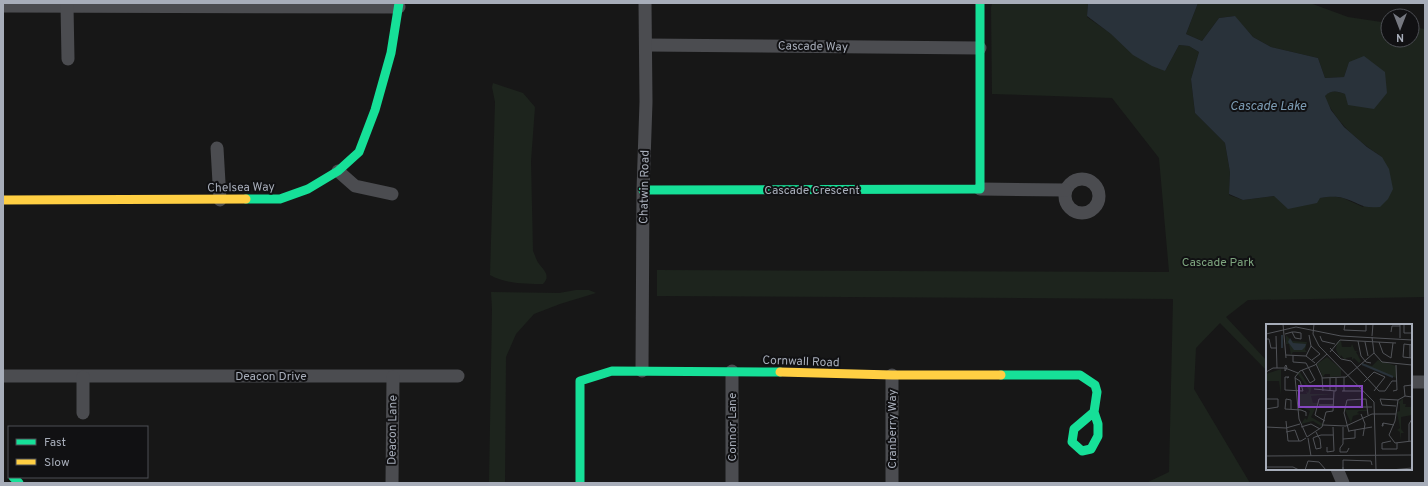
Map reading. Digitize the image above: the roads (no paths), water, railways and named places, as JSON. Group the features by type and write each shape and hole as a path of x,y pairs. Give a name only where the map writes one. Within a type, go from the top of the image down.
{"street":[{"name":"Chatwin Road","path":"642,371 643,190 646,102 645,3"},
{"path":"980,3 980,189"},
{"path":"3,6 399,5"},
{"name":"Chelsea Way","path":"3,200 280,199 308,188 338,171 359,152 375,110 391,52 399,5"},
{"path":"66,6 68,59"},
{"name":"Cascade Way","path":"646,44 980,48"},
{"path":"217,148 220,200"},
{"path":"338,171 355,186 392,194"},
{"name":"Cascade Crescent","path":"643,190 1065,190"},
{"name":"Cornwall Road","path":"580,483 580,381 612,371 732,371 892,375 1080,375 1095,384 1097,392 1094,412"},
{"name":"Connor Lane","path":"732,371 732,483"},
{"name":"Cranberry Way","path":"892,375 892,483"},
{"name":"Deacon Drive","path":"3,376 458,376"},
{"name":"Deacon Lane","path":"392,483 393,376"},
{"path":"83,377 83,413"},
{"path":"1412,382 1425,382"},
{"path":"1337,470 1343,483"}],"water":[{"name":"Cascade Lake","path":"1198,3 1186,34 1202,41 1219,18 1235,16 1253,37 1271,47 1318,58 1325,78 1344,77 1349,62 1364,56 1385,72 1387,93 1374,109 1348,105 1345,94 1339,92 1332,92 1325,96 1331,110 1344,127 1367,147 1382,157 1389,169 1393,189 1388,199 1380,207 1368,207 1343,198 1326,197 1320,198 1317,203 1288,209 1274,196 1243,200 1229,194 1230,172 1225,143 1195,113 1191,79 1199,52 1189,46 1179,45 1165,71 1152,66 1133,55 1111,34 1087,16 1088,4"}],"park label":[{"name":"Cascade Park","path":"1218,262"}]}
